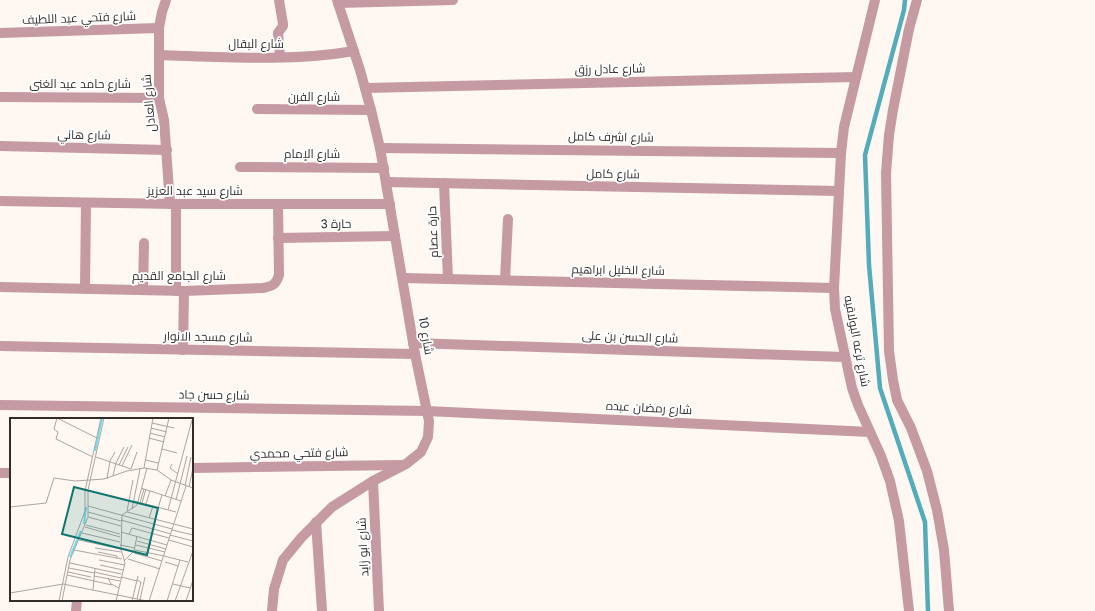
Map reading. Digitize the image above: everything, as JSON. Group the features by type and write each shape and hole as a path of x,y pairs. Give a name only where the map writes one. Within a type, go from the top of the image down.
{"street":[{"name":"شارع العادل","path":"166,0 158,28 159,98 164,120 173,204 184,350"},
{"path":"278,0 283,24 278,33 280,57"},
{"path":"338,2 453,0"},
{"name":"شارع ترعه البولاقيه","path":"875,0 844,127 841,153 834,309 852,388 890,481 899,521 909,611"},
{"path":"917,0 909,29 893,110 887,158 889,351 897,400 911,428 927,471 937,510 944,550 949,611"},
{"name":"شارع 10","path":"272,611 274,589 283,560 301,538 332,507 372,481 406,464 421,452 428,437 429,421 413,343 380,148 365,88 338,2"},
{"name":"شارع فتحي عبد اللطيف","path":"0,33 158,28"},
{"name":"شارع البقال","path":"159,55 280,57 320,56 354,51"},
{"name":"شارع عادل رزق","path":"365,88 856,76"},
{"name":"شارع حامد عبد الغنى","path":"0,97 159,98"},
{"name":"شارع الفرن","path":"257,110 371,110"},
{"name":"شارع هاني","path":"0,146 167,150"},
{"name":"شارع اشرف كامل","path":"380,148 841,153"},
{"name":"شارع الإمام","path":"240,167 384,168"},
{"name":"شارع كامل","path":"386,182 840,191"},
{"name":"حارة عصام","path":"444,183 448,279"},
{"name":"شارع سيد عبد العزيز","path":"0,201 173,204 390,204"},
{"path":"85,288 86,203"},
{"name":"شارع الجامع القديم","path":"0,287 180,291 263,288 271,286 277,282 279,275 278,204"},
{"path":"505,280 508,219"},
{"name":"حارة 3","path":"278,238 395,236"},
{"path":"143,290 144,243"},
{"name":"شارع الخليل ابراهيم","path":"403,278 834,288"},
{"name":"شارع الحسن بن على","path":"413,343 845,358"},
{"name":"شارع مسجد الانوار","path":"0,346 415,354"},
{"name":"شارع حسن جاد","path":"0,405 427,411"},
{"name":"شارع رمضان عبده","path":"427,411 870,432"},
{"name":"شارع فتحي محمدي","path":"193,468 406,464"},
{"name":"شارع ابو زايد","path":"372,481 379,611"},
{"path":"316,522 322,611"},
{"path":"76,611 77,601"}],"waterway":[{"path":"905,0 904,10 865,155 869,265 880,388 925,522 928,611"}]}
